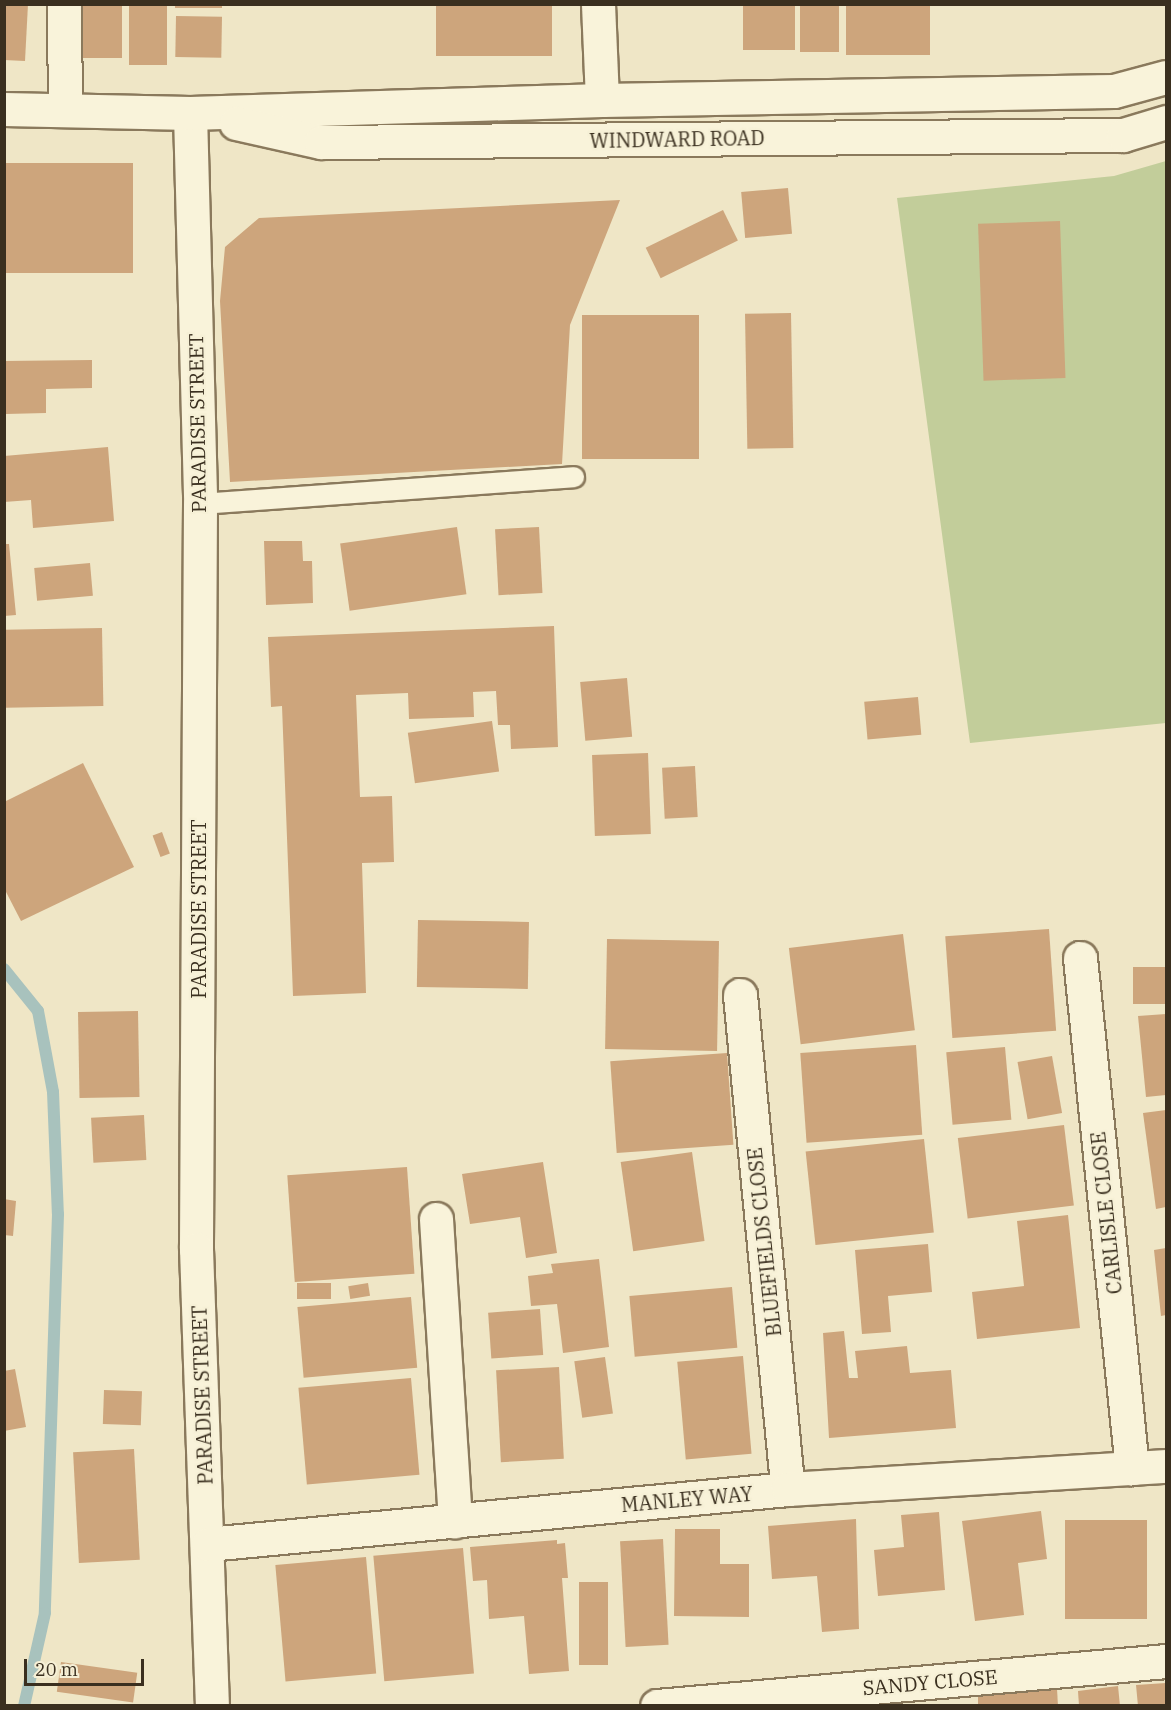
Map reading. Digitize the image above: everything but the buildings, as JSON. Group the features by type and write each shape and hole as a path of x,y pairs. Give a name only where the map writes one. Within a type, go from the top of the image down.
{"street":[{"path":"64,4 65,109"},
{"path":"598,4 602,100"},
{"name":"WINDWARD ROAD","path":"4,109 190,113 602,100 1114,91 1167,77"},
{"name":"WINDWARD ROAD","path":"190,113 321,142 1124,135 1167,122"},
{"name":"PARADISE STREET","path":"190,113 200,504 196,1249 212,1706"},
{"name":"CARLISLE CLOSE","path":"1080,958 1132,1468"},
{"name":"BLUEFIELDS CLOSE","path":"740,995 788,1489"},
{"path":"436,1219 455,1521"},
{"name":"MANLEY WAY","path":"208,1544 788,1489 1167,1466"},
{"name":"SANDY CLOSE","path":"657,1706 1167,1661"}],"lane":[{"path":"200,504 574,477"}],"green space":[{"path":"1166,161 1166,723 970,743 897,198 1114,176"}],"waterway":[{"path":"4,969 38,1011 53,1092 58,1214 45,1613 24,1706"}]}
